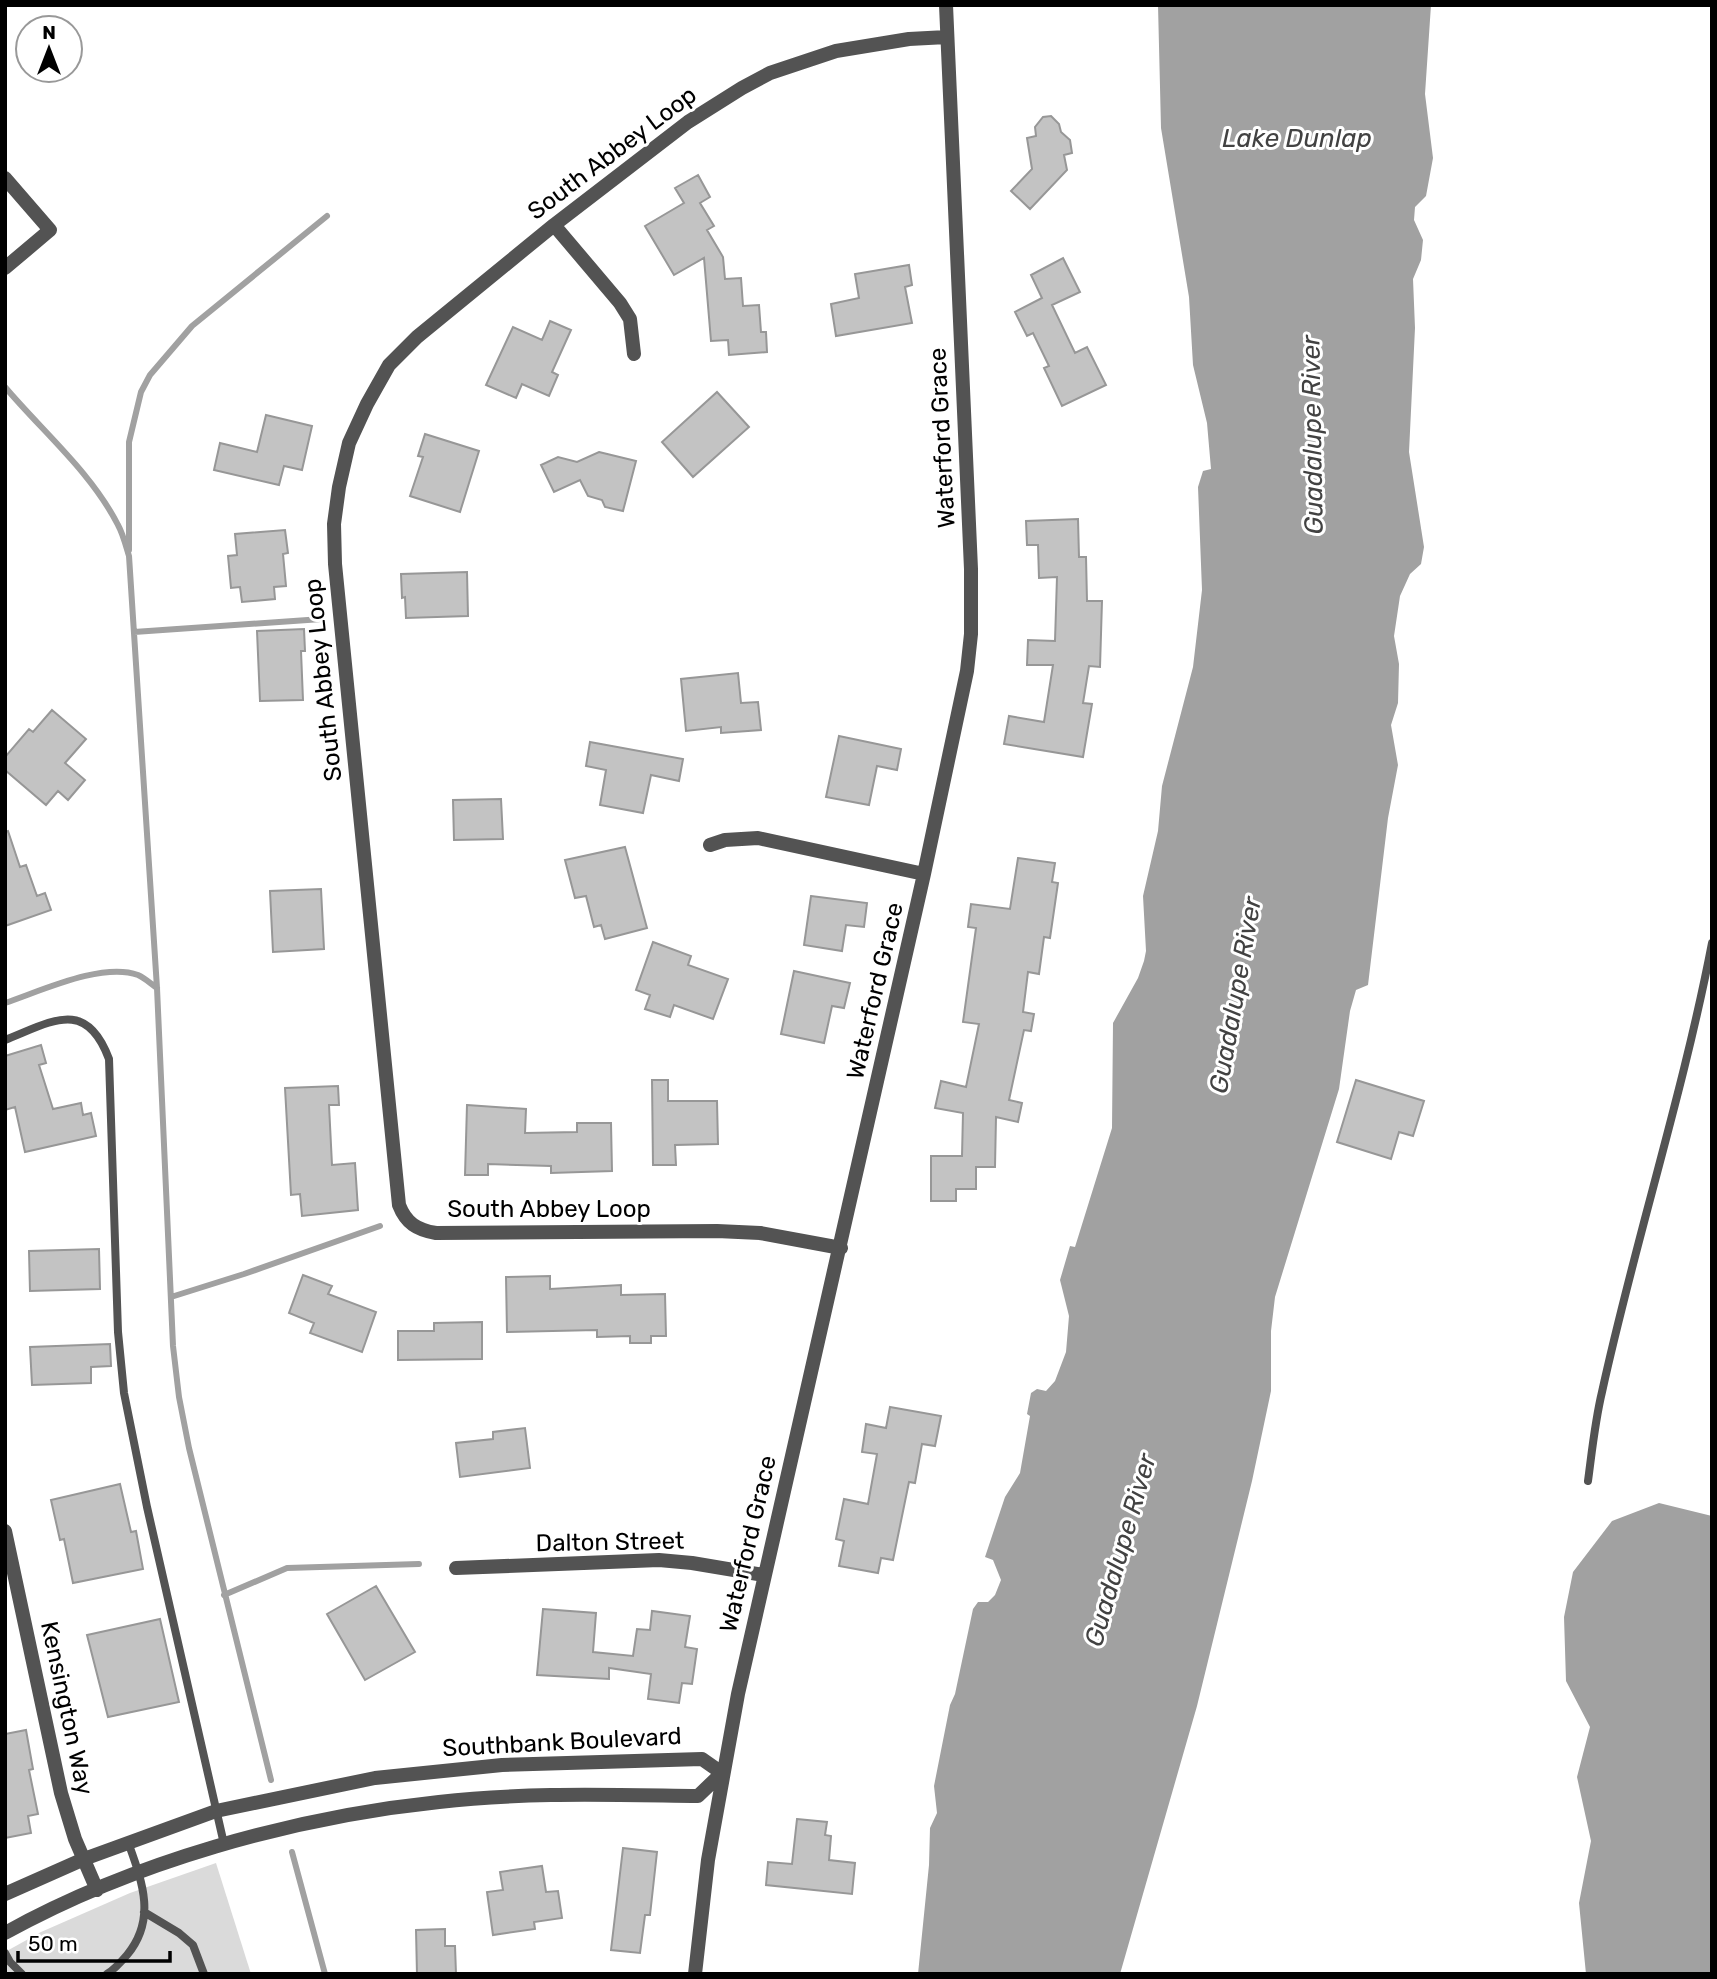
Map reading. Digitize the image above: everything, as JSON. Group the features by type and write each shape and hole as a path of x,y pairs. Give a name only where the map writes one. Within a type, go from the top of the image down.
{"street":[{"name":"Waterford Grace","path":"695,1974 700,1915 723,1773 764,1575 841,1248 967,671 972,601 946,5"},
{"name":"South Abbey Loop","path":"841,1248 760,1233 717,1231 436,1233 420,1230 406,1219 399,1205 335,564 334,524 349,443 389,365 417,337 554,225 688,122 724,98 770,73 836,51 909,39 947,37"},
{"path":"5,178 50,230 5,268"},
{"path":"554,225 620,303 630,319 634,354"},
{"path":"710,845 724,840 758,838 924,874"},
{"name":"Kensington Way","path":"5,1531 61,1793 83,1859 97,1890"},
{"name":"Dalton Street","path":"456,1568 659,1560 764,1575"},
{"name":"Southbank Boulevard","path":"5,1894 83,1859 216,1811 375,1778 502,1765 702,1759 723,1773"},
{"path":"5,1933 139,1872 225,1844 316,1822 440,1801 541,1795 698,1796 723,1773"}],"lane":[{"path":"1588,1481 1601,1394 1698,1013 1712,943"},
{"path":"5,1040 62,1019 76,1020 92,1027 102,1041 109,1059 118,1332 124,1393 144,1495 225,1844"},
{"path":"107,1974 117,1967 134,1947 144,1926 139,1872 128,1842"},
{"path":"144,1912 179,1933 192,1945 204,1974"},
{"path":"5,1953 22,1974"}],"shaded area":[{"path":"216,1863 251,1974 5,1974 5,1952 41,1932 130,1893"}],"water":[{"name":"Lake Dunlap","path":"1158,5 1431,5 1425,94 1433,158 1426,196 1415,207 1414,220 1423,240 1421,260 1413,279 1415,328 1409,452 1424,547 1421,564 1410,574 1400,596 1394,636 1399,664 1398,703 1391,725 1398,765 1388,818 1368,985 1356,990 1350,1011 1339,1089 1275,1297 1271,1331 1271,1391 1252,1481 1197,1706 1120,1974 918,1974 930,1828 937,1813 934,1786 950,1705 955,1694 973,1609 978,1602 988,1602 995,1595 1001,1580 993,1560 985,1557 1005,1497 1020,1473 1030,1416 1027,1414 1031,1393 1037,1389 1046,1391 1055,1381 1066,1352 1069,1316 1060,1280 1070,1246 1075,1247 1112,1128 1113,1023 1138,978 1144,961 1146,951 1143,896 1158,831 1162,786 1193,667 1202,590 1198,487 1203,471 1211,469 1207,423 1193,365 1189,297 1161,128"},
{"path":"1659,1503 1712,1516 1712,1974 1586,1974 1579,1903 1591,1841 1577,1777 1590,1727 1566,1681 1564,1617 1573,1572 1612,1521"}],"building":[{"path":"1051,116 1070,140 1072,153 1064,155 1067,170 1030,209 1011,191 1032,169 1027,138 1036,136 1035,127 1043,117"},
{"path":"698,175 710,197 700,203 714,226 707,230 723,257 725,279 741,278 743,306 759,305 761,332 766,332 767,352 729,355 728,340 711,341 704,258 674,275 645,226 684,203 675,188"},
{"path":"1063,258 1080,292 1052,305 1075,353 1087,347 1106,385 1062,406 1044,368 1049,366 1033,333 1027,336 1015,312 1042,298 1031,275"},
{"path":"909,265 912,285 905,287 912,323 836,336 831,304 859,298 855,274"},
{"path":"550,321 571,330 552,372 558,375 549,396 522,384 516,398 486,385 513,327 542,340"},
{"path":"717,392 749,427 693,477 662,442"},
{"path":"266,415 312,426 302,470 284,466 279,485 214,470 220,443 257,452"},
{"path":"425,434 479,451 460,512 410,496 423,457 418,456"},
{"path":"599,452 636,461 623,511 605,507 602,500 588,496 580,480 554,492 541,465 558,457 577,462"},
{"path":"1078,519 1079,557 1086,557 1087,601 1102,601 1100,667 1089,666 1083,703 1092,704 1083,757 1004,744 1009,716 1044,722 1053,665 1027,665 1028,640 1055,641 1057,577 1039,578 1038,545 1027,545 1026,521"},
{"path":"285,530 288,553 283,554 286,586 274,587 275,599 242,602 240,587 231,588 228,556 237,555 235,534"},
{"path":"467,572 468,616 406,618 401,574"},
{"path":"304,629 305,651 301,651 303,700 260,701 257,631"},
{"path":"738,673 741,703 758,702 761,730 721,733 721,727 686,731 681,679"},
{"path":"52,710 86,739 65,763 85,780 68,800 58,791 46,805 5,770 5,757 29,729 33,732"},
{"path":"839,736 901,749 897,770 877,766 869,805 826,797"},
{"path":"590,742 683,759 679,781 651,775 643,813 600,805 606,770 586,766"},
{"path":"501,799 503,839 454,840 453,800"},
{"path":"8,831 20,867 26,865 37,896 45,893 51,910 5,926 5,832"},
{"path":"625,847 647,928 605,939 601,925 594,927 586,896 575,898 565,860"},
{"path":"1018,858 1055,863 1052,882 1058,883 1050,938 1044,937 1039,974 1028,972 1023,1012 1034,1014 1031,1031 1024,1030 1009,1100 1022,1103 1018,1122 996,1117 995,1167 976,1167 976,1189 956,1189 956,1201 931,1201 931,1156 962,1156 963,1113 935,1108 941,1081 966,1087 979,1024 963,1022 976,928 968,927 971,904 1010,909"},
{"path":"321,889 324,949 273,952 270,891"},
{"path":"811,896 867,903 864,927 846,925 842,951 804,945"},
{"path":"653,942 691,956 688,965 728,979 713,1019 674,1005 670,1017 645,1009 650,995 636,990"},
{"path":"794,971 850,983 844,1008 832,1006 824,1043 781,1034"},
{"path":"41,1045 46,1063 39,1065 53,1109 81,1103 83,1115 91,1113 96,1136 25,1152 15,1107 5,1110 5,1056"},
{"path":"652,1080 668,1080 668,1101 717,1101 718,1144 675,1145 676,1165 653,1165"},
{"path":"1356,1080 1424,1101 1413,1136 1399,1132 1391,1159 1337,1142"},
{"path":"338,1086 339,1105 329,1105 332,1165 355,1163 358,1210 302,1216 300,1194 291,1195 285,1088"},
{"path":"467,1105 526,1109 525,1133 577,1132 577,1123 611,1123 612,1171 551,1173 551,1166 488,1164 488,1175 465,1175"},
{"path":"99,1249 100,1289 30,1291 29,1251"},
{"path":"303,1275 332,1286 328,1294 376,1312 362,1352 310,1333 314,1323 289,1313"},
{"path":"550,1276 550,1289 621,1285 621,1295 665,1294 666,1336 651,1336 651,1343 630,1343 630,1336 597,1337 597,1330 507,1332 506,1277"},
{"path":"482,1322 482,1359 398,1360 398,1331 434,1331 434,1323"},
{"path":"110,1344 111,1366 91,1367 91,1383 32,1385 30,1347"},
{"path":"890,1407 941,1416 935,1446 922,1444 915,1483 909,1482 893,1560 881,1558 878,1573 839,1566 844,1541 836,1539 844,1499 868,1504 877,1454 862,1452 866,1424 886,1428"},
{"path":"525,1428 530,1468 460,1477 456,1443 493,1439 493,1432"},
{"path":"120,1484 131,1532 136,1531 143,1569 73,1583 64,1539 60,1540 51,1500"},
{"path":"376,1586 415,1652 365,1680 327,1614"},
{"path":"543,1609 596,1613 593,1652 633,1656 637,1629 650,1630 652,1611 690,1616 685,1647 697,1649 692,1684 682,1683 679,1703 648,1699 651,1674 609,1668 609,1679 537,1675"},
{"path":"160,1619 179,1702 108,1717 87,1635"},
{"path":"26,1730 33,1769 29,1770 38,1814 28,1816 31,1833 5,1838 5,1734"},
{"path":"797,1819 827,1822 825,1835 831,1836 829,1860 855,1863 852,1894 766,1885 768,1862 792,1864"},
{"path":"623,1848 657,1852 650,1915 645,1915 640,1953 611,1950"},
{"path":"542,1866 546,1892 558,1891 562,1918 534,1922 535,1929 493,1935 487,1892 503,1890 500,1872"},
{"path":"445,1929 445,1946 455,1946 456,1974 417,1974 416,1930"}],"waterway":[{"path":"129,550 129,442 141,392 150,375 192,326 327,216"},
{"path":"5,387 94,487 120,529 129,556 157,988 173,1346 189,1448 271,1780"},
{"path":"134,632 322,619"},
{"path":"5,1003 72,980 107,972 138,975 157,988"},
{"path":"171,1297 380,1226"},
{"path":"224,1595 287,1568 419,1564"},
{"path":"292,1852 325,1974"}],"water label":[{"name":"Guadalupe River","path":"1312,435"},
{"name":"Guadalupe River","path":"1235,995"},
{"name":"Guadalupe River","path":"1120,1550"}]}
